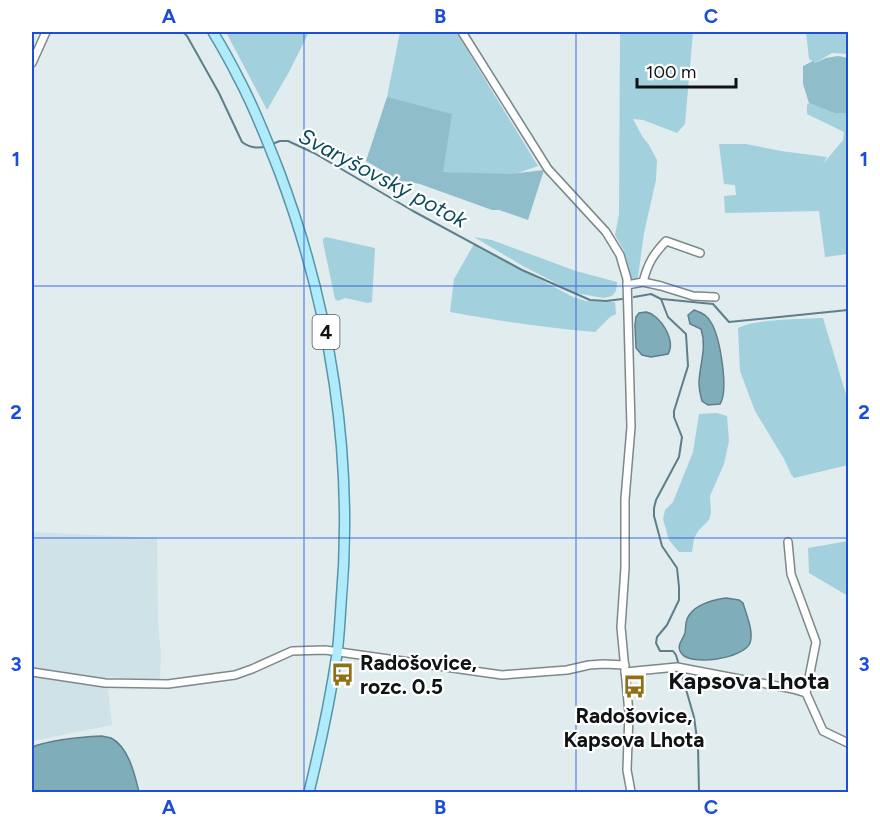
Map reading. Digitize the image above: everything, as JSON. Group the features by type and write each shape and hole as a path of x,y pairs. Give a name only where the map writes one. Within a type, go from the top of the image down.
{"main road":[{"name":"4","path":"213,32 240,80 266,138 294,214 311,270 328,342 339,415 346,521 343,581 337,652 327,716 309,792"}],"street":[{"path":"32,63 46,32"},
{"path":"462,32 548,169 606,232 620,255 627,279 631,427 625,499 626,568 621,627 629,712 627,770 631,792"},
{"path":"643,282 648,265 666,241 700,253"},
{"path":"627,285 643,282 693,296 715,297"},
{"path":"788,542 791,574 816,642 806,693 823,730 849,743"},
{"path":"32,672 105,683 168,684 236,675 292,651 325,650 502,675 567,670 603,664 625,669 680,668 793,688 806,693"}],"shaded area":[{"path":"228,32 309,32 267,110 227,34"},
{"path":"400,32 456,32 538,166 512,175 442,172 387,97"},
{"path":"620,32 693,32 685,124 677,133 643,120 633,119 657,160 656,180 644,233 638,277 632,280 624,251 615,235 619,214"},
{"path":"806,32 848,32 848,54 832,53 815,63 809,59"},
{"path":"838,56 848,58 848,113 835,113 809,103 803,84 803,66 813,61 815,63"},
{"path":"387,97 452,114 443,172 510,174 544,170 528,220 499,210 492,210 420,184 402,182 366,161"},
{"path":"809,103 837,113 848,113 848,254 825,257 819,211 725,213 724,196 736,195 735,185 724,184 719,144 746,144 827,157 823,164 843,140 844,132 807,114"},
{"path":"326,237 375,248 372,302 345,298 338,301 335,299 323,242"},
{"path":"474,237 492,240 576,271 617,282 616,291 612,296 604,298 575,293"},
{"path":"474,244 573,297 586,301 615,302 616,314 595,332 522,324 450,312 454,279"},
{"path":"694,310 709,319 718,341 724,376 723,397 720,404 708,405 702,401 699,382 703,336 701,329 690,324 688,315"},
{"path":"646,312 657,318 666,329 670,342 668,354 651,357 642,355 636,348 636,317 639,313"},
{"path":"823,318 848,401 848,465 794,478 755,411 740,371 738,328 767,321"},
{"path":"717,413 727,416 729,441 724,464 710,496 711,513 709,520 694,538 692,552 679,552 669,540 663,519 665,510 673,502 693,452 699,414"},
{"path":"32,532 157,538 158,621 161,656 160,680 107,677 112,725 32,741"},
{"path":"848,541 848,596 809,573 808,548"},
{"path":"726,598 743,603 750,628 750,643 745,649 728,657 706,660 687,658 680,651 679,646 690,614 704,604"},
{"path":"102,736 117,742 127,755 139,792 32,792 32,747 66,739"}],"waterway":[{"name":"Svaryšovský potok","path":"183,32 219,93 242,142 254,147 267,146"},
{"name":"Svaryšovský potok","path":"272,144 288,141 314,153 413,211 522,270 590,300 622,299"},
{"name":"Svaryšovský potok","path":"634,297 651,294 661,299 668,317 686,334 688,366 674,411 682,437 679,457 654,508 662,546 677,568 679,600 667,625 657,637 656,643 660,651 673,651 676,655 694,717 698,746 699,792"},
{"path":"662,299 713,304 729,322 848,310"}],"place":[{"name":"Radošovice, rozc. 0.5","path":"342,674"},
{"name":"Radošovice, Kapsova Lhota","path":"634,687"}],"district":[{"name":"Kapsova Lhota","path":"749,680"}]}
